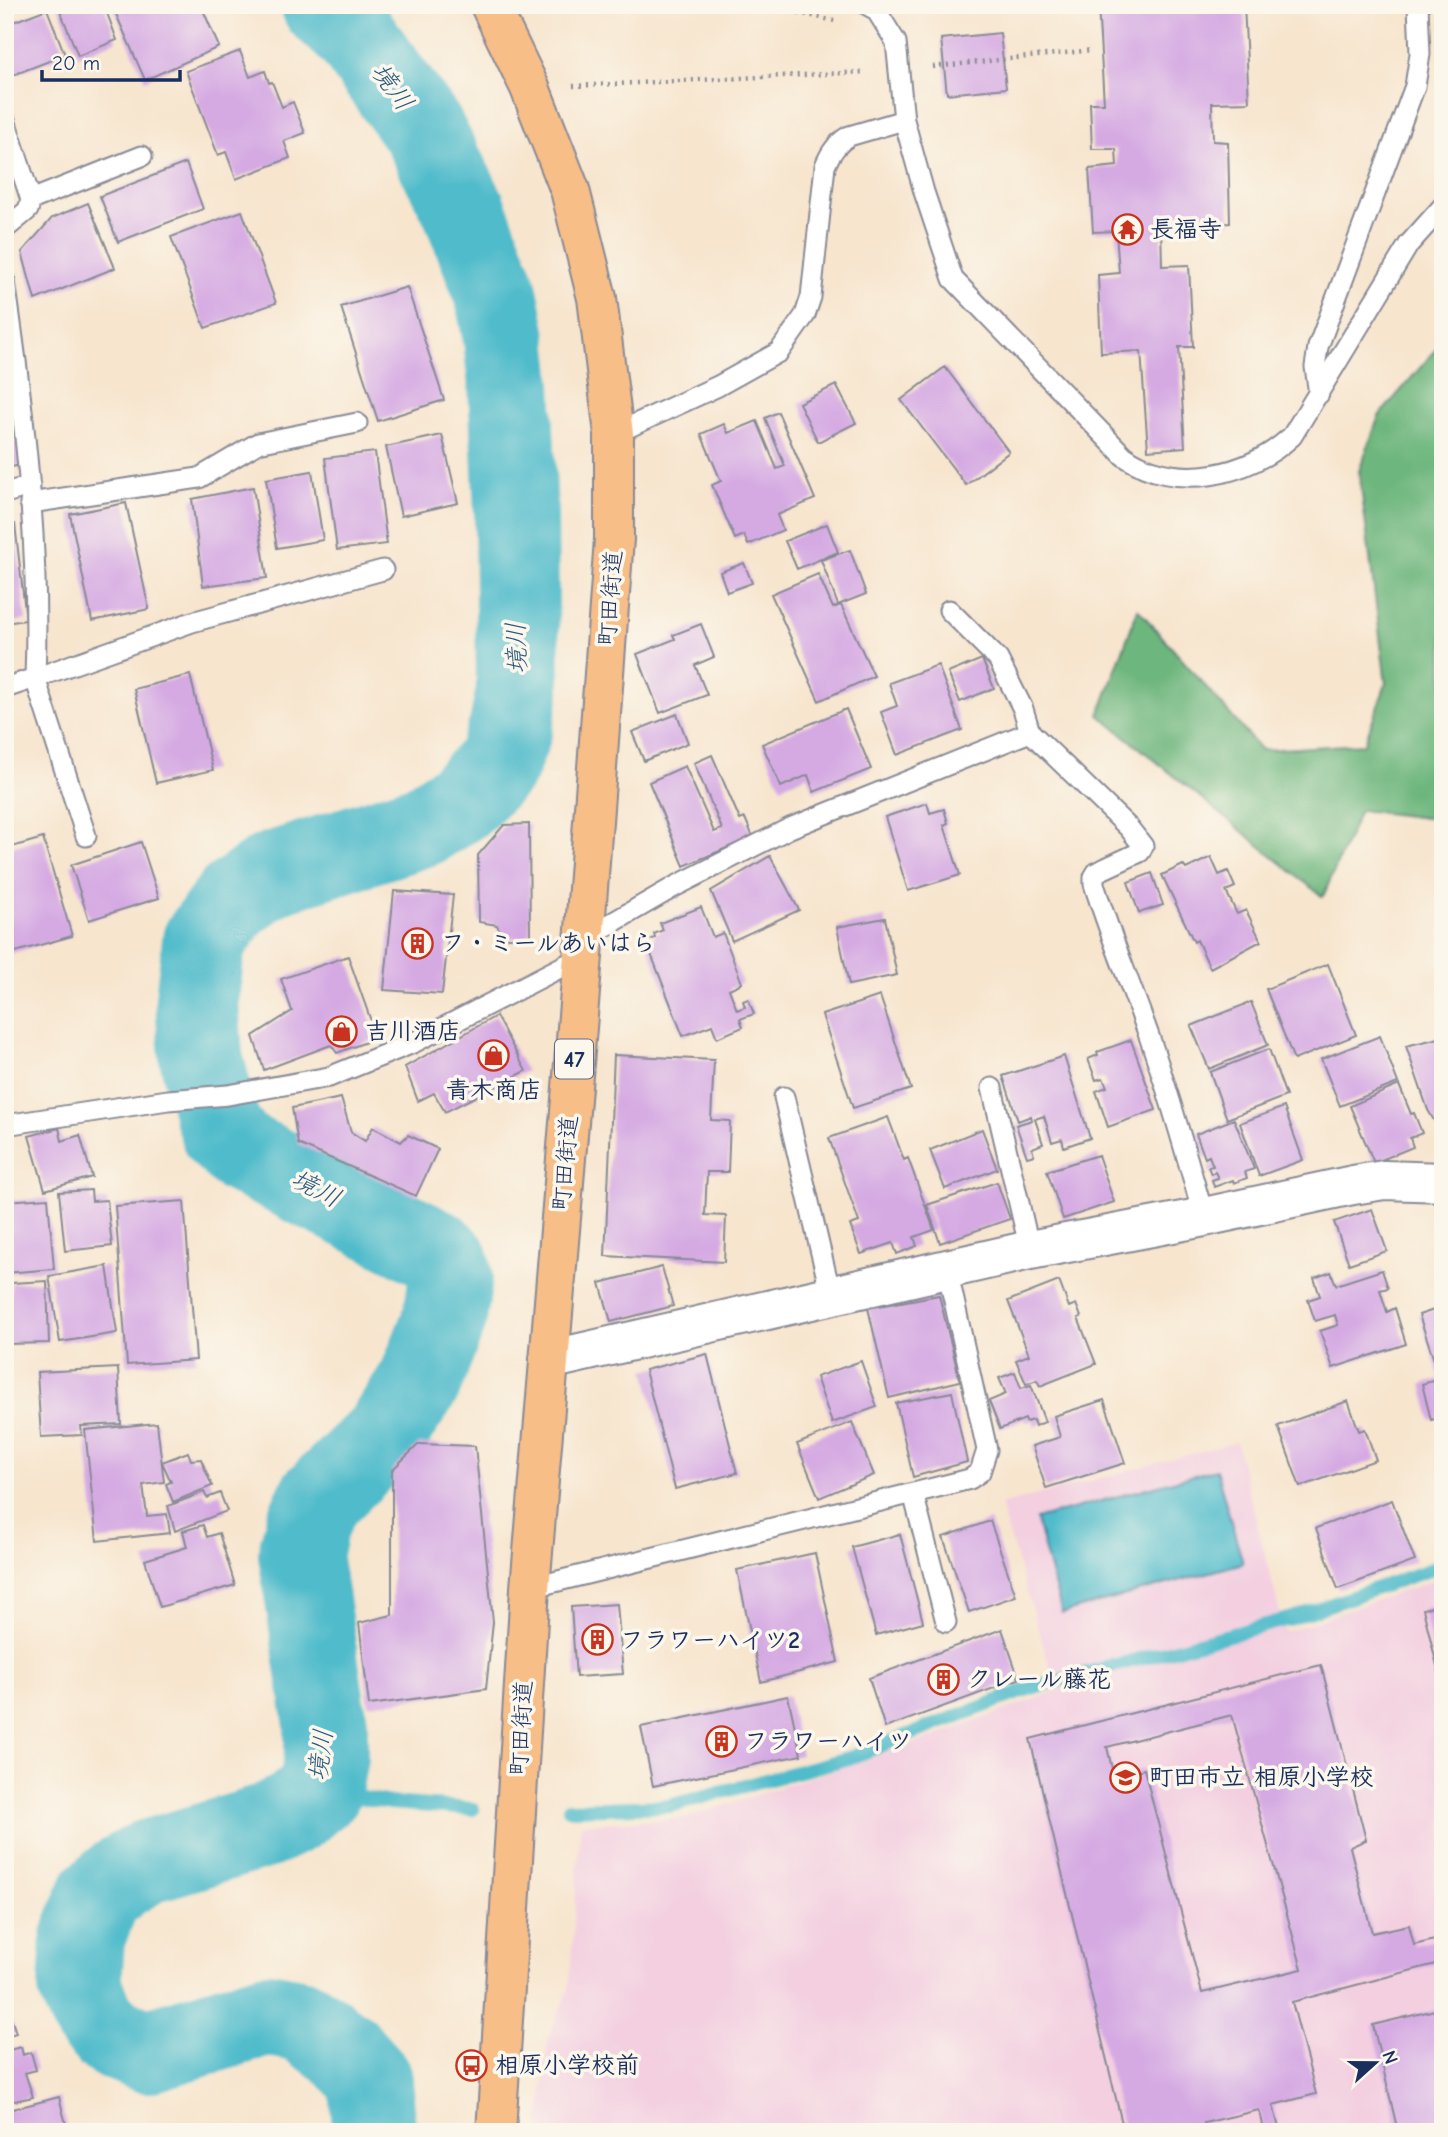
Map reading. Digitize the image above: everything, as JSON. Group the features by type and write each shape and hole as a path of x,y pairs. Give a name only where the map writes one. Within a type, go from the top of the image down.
{"main road":[{"name":"町田街道","path":"490,5 530,88 570,191 597,298 614,433 614,539 530,1588 496,2132"}],"street":[{"path":"549,1360 1030,1250 1364,1183 1384,1180 1443,1182"}],"lane":[{"path":"867,5 876,10 896,42 904,120 938,238 953,279 1124,456 1140,467 1161,474 1224,474 1276,450 1292,436 1409,244 1443,206"},
{"path":"1319,394 1315,367 1318,347 1415,86 1420,54 1418,5"},
{"path":"5,120 31,200 28,210 5,229"},
{"path":"614,433 718,386 779,352 805,315 811,297 825,166 829,157 841,141 849,136 904,120"},
{"path":"31,200 142,156"},
{"path":"5,281 22,397 30,494 37,630 36,678 86,836"},
{"path":"5,493 30,494 198,478 258,443 357,424"},
{"path":"5,688 192,622 383,570"},
{"path":"949,610 998,659 1023,709 1030,732 1129,828 1143,846 1140,852 1097,872 1094,884 1149,1036 1204,1217"},
{"path":"5,1125 168,1100 228,1095 329,1077 371,1062 413,1043 583,948 674,887 790,828 1030,732"},
{"path":"992,1088 1030,1250"},
{"path":"784,1097 831,1295"},
{"path":"530,1588 970,1479 980,1472 987,1450 947,1269"},
{"path":"913,1493 946,1622"}],"path":[{"path":"764,5 830,19 896,42"},
{"path":"937,67 1093,50"},
{"path":"564,86 867,72"}],"shaded area":[{"name":"町田市立 相原小学校","path":"1236,1442 1285,1632 1443,1577 1443,2132 539,2132 548,2038 569,1990 581,1824 686,1818 934,1737 1057,1690 1000,1505"}],"green space":[{"path":"1443,341 1443,820 1360,810 1323,897 1099,715 1138,609 1261,750 1364,744 1386,684 1359,471 1379,416"}],"water":[{"path":"1216,1469 1243,1563 1062,1613 1036,1519"}],"building":[{"path":"58,5 104,5 117,40 78,56"},
{"path":"112,5 201,5 219,47 145,80"},
{"name":"長福寺","path":"1098,5 1244,5 1249,102 1212,103 1213,141 1228,142 1230,223 1161,227 1162,266 1189,265 1193,347 1179,347 1185,447 1148,450 1141,351 1101,353 1098,275 1119,273 1116,231 1093,232 1089,169 1117,166 1116,149 1092,149 1090,103 1104,103"},
{"path":"47,9 65,55 13,75 5,54 5,25"},
{"path":"1000,33 1006,88 947,94 941,39"},
{"path":"240,51 250,77 265,71 282,107 293,102 305,133 284,141 290,158 236,179 226,152 218,155 186,71"},
{"path":"186,163 203,209 118,242 100,196"},
{"path":"88,203 115,268 35,300 22,252 52,218"},
{"path":"242,211 276,303 205,328 171,237"},
{"path":"407,287 444,400 378,421 341,307"},
{"path":"945,367 1009,452 966,485 901,400"},
{"path":"836,385 856,423 818,442 799,403"},
{"path":"5,406 23,464 5,469"},
{"path":"778,412 815,499 777,515 783,530 748,545 744,535 735,539 712,485 721,481 701,434 724,424 728,433 757,421 777,469 785,466 765,418"},
{"path":"442,435 458,503 401,516 386,447"},
{"path":"375,452 387,544 337,550 325,458"},
{"path":"312,471 323,540 277,548 266,479"},
{"path":"253,487 267,578 203,586 192,499"},
{"path":"126,503 149,609 92,621 70,514"},
{"path":"5,524 15,524 26,620 5,623"},
{"path":"827,524 838,552 797,569 785,541"},
{"path":"850,550 866,594 838,605 821,560"},
{"path":"744,563 752,583 727,592 720,572"},
{"path":"818,574 833,608 841,605 874,676 819,701 771,594"},
{"path":"701,624 714,657 695,665 707,695 660,713 637,654 675,639 673,635"},
{"path":"982,659 994,688 960,702 948,673"},
{"path":"938,665 962,730 897,755 881,712 897,706 889,683"},
{"path":"190,675 213,770 156,783 134,689"},
{"path":"846,709 871,769 814,792 808,775 781,787 762,744"},
{"path":"677,714 688,743 644,761 632,732"},
{"path":"712,755 740,820 745,818 753,837 684,866 649,782 685,766 714,832 722,829 694,763"},
{"path":"927,803 930,813 944,809 948,823 944,825 960,875 908,891 885,817"},
{"path":"529,824 530,938 503,938 497,925 479,922 478,855 504,825"},
{"path":"43,838 72,936 5,955 5,849"},
{"path":"141,842 159,898 89,920 71,865"},
{"path":"770,856 799,910 732,941 711,891"},
{"path":"1211,857 1219,875 1228,871 1235,887 1226,891 1237,914 1246,910 1261,941 1210,968 1197,940 1194,942 1162,875 1183,865 1186,869"},
{"path":"1152,873 1163,905 1139,913 1128,882"},
{"name":"フ・ミールあいはら","path":"394,891 453,895 442,994 384,990"},
{"path":"701,907 713,937 723,933 742,983 729,989 737,1010 745,1007 743,1001 748,999 754,1014 740,1019 743,1027 717,1038 712,1025 683,1036 646,941 655,938 654,934 663,930 660,923"},
{"path":"885,918 897,975 849,985 837,927"},
{"path":"348,956 377,1038 337,1053 331,1045 264,1070 253,1036 292,1011 281,979"},
{"path":"1328,964 1356,1035 1294,1060 1266,989"},
{"path":"880,996 911,1089 853,1108 822,1015"},
{"path":"1251,1002 1268,1045 1209,1069 1191,1026"},
{"path":"496,1016 526,1071 445,1112 434,1093 418,1101 405,1067"},
{"path":"1380,1036 1398,1083 1340,1106 1321,1059"},
{"path":"1443,1037 1443,1136 1428,1110 1406,1046"},
{"path":"1131,1040 1156,1110 1108,1127 1096,1091 1107,1087 1103,1078 1096,1080 1088,1059 1098,1055 1097,1052"},
{"path":"1269,1049 1286,1096 1227,1119 1210,1072"},
{"path":"614,1055 714,1060 711,1120 730,1121 728,1172 707,1172 705,1215 726,1216 724,1262 605,1256"},
{"path":"1064,1056 1090,1138 1064,1147 1062,1139 1052,1142 1044,1116 1035,1119 1043,1144 1032,1148 1034,1155 1027,1157 1016,1125 1032,1120 1031,1116 1018,1121 1003,1076"},
{"path":"1399,1085 1422,1133 1410,1138 1413,1147 1374,1163 1350,1106"},
{"path":"341,1098 351,1132 365,1141 373,1127 401,1142 408,1135 438,1149 416,1196 298,1144 292,1108"},
{"path":"1284,1107 1303,1160 1259,1176 1240,1123"},
{"path":"888,1117 904,1160 908,1158 934,1230 914,1237 917,1246 897,1254 893,1243 861,1254 850,1225 859,1222 829,1138"},
{"path":"1234,1119 1254,1169 1245,1172 1247,1178 1214,1187 1212,1180 1218,1178 1215,1172 1211,1174 1208,1167 1213,1166 1209,1156 1205,1158 1196,1134"},
{"path":"59,1128 62,1141 80,1135 92,1177 45,1190 29,1136"},
{"path":"982,1129 997,1169 945,1189 930,1150"},
{"path":"1098,1155 1114,1202 1063,1219 1047,1171"},
{"path":"997,1182 1010,1219 940,1243 927,1205"},
{"path":"91,1190 92,1201 107,1200 112,1246 65,1251 59,1192"},
{"path":"48,1198 54,1269 5,1273 5,1201"},
{"path":"184,1201 196,1360 127,1365 115,1206"},
{"path":"1372,1209 1387,1251 1349,1264 1334,1222"},
{"path":"107,1266 117,1333 60,1342 49,1276"},
{"path":"662,1267 673,1306 611,1322 600,1283"},
{"path":"1382,1270 1388,1288 1380,1290 1387,1312 1395,1308 1406,1344 1333,1368 1320,1331 1338,1325 1335,1315 1315,1321 1308,1300 1320,1296 1314,1278 1331,1272 1336,1285"},
{"path":"47,1281 49,1343 5,1344 5,1294 11,1294 11,1283"},
{"path":"1059,1281 1069,1307 1076,1304 1081,1317 1078,1318 1096,1364 1040,1386 1037,1380 1026,1384 1016,1360 1029,1355 1008,1301"},
{"path":"939,1295 960,1381 889,1398 868,1308"},
{"path":"1443,1307 1443,1377 1440,1378 1419,1315"},
{"path":"707,1354 737,1473 675,1489 645,1370"},
{"path":"861,1361 877,1407 832,1423 816,1377"},
{"path":"118,1368 121,1424 81,1426 82,1435 41,1437 37,1372"},
{"path":"1015,1372 1021,1388 1031,1385 1045,1422 1035,1426 1033,1420 1026,1422 1025,1419 1000,1429 989,1401 1006,1394 999,1378"},
{"path":"1443,1378 1443,1417 1431,1420 1422,1384"},
{"path":"952,1392 967,1462 913,1477 896,1403"},
{"path":"1104,1400 1125,1463 1046,1488 1032,1446 1060,1437 1054,1416"},
{"path":"1348,1401 1359,1431 1365,1429 1376,1460 1300,1487 1278,1426"},
{"path":"852,1422 874,1475 819,1498 797,1444"},
{"path":"157,1423 164,1482 143,1485 147,1516 167,1514 170,1533 97,1541 85,1430"},
{"path":"419,1444 475,1446 493,1622 486,1689 369,1705 359,1623 392,1615 392,1470"},
{"path":"188,1452 191,1460 201,1459 212,1486 173,1502 166,1484 171,1482 162,1462"},
{"path":"204,1492 207,1498 220,1493 227,1511 175,1531 168,1506"},
{"path":"1392,1500 1415,1561 1338,1589 1316,1528"},
{"path":"990,1521 1016,1596 969,1612 943,1537"},
{"path":"203,1525 207,1537 219,1533 235,1585 160,1607 145,1560 187,1547 183,1531"},
{"path":"900,1534 923,1622 876,1635 852,1547"},
{"path":"815,1553 838,1662 761,1682 737,1570"},
{"name":"フラワーハイツ2","path":"617,1604 623,1674 576,1677 571,1607"},
{"path":"1443,1604 1443,1686 1442,1686 1423,1609"},
{"name":"クレール藤花","path":"1002,1629 1019,1679 885,1728 869,1678"},
{"path":"1321,1665 1366,1840 1350,1847 1372,1933 1409,1925 1414,1945 1443,1938 1443,1962 1292,2002 1316,2094 1273,2105 1279,2128 1263,2131 1259,2110 1204,2123 1206,2132 1124,2132 1030,1739","holes":["1232,1715 1302,1969 1202,1993 1144,1769 1114,1777 1107,1747"]},
{"name":"フラワーハイツ","path":"788,1696 801,1755 653,1786 641,1727"},
{"path":"7,1842 10,1895 5,1895"},
{"path":"1443,2008 1443,2132 1398,2132 1373,2025"},
{"path":"10,2015 16,2033 5,2037 5,2016"},
{"path":"21,2047 23,2055 31,2052 36,2070 25,2073 33,2097 5,2103 5,2051"},
{"path":"59,2097 68,2132 5,2132 5,2111"}],"waterway":[{"name":"境川","path":"323,5 353,33 423,130 463,207 496,292 510,385 516,514 518,691 510,731 497,764 462,800 423,825 271,874 233,901 204,941 197,1000 201,1057 223,1135 241,1152 438,1251 448,1262 451,1277 445,1317 420,1381 384,1436 319,1499 307,1525 300,1554 326,1724 326,1756 320,1790 294,1812 264,1827 149,1861 121,1877 99,1896 83,1938 80,1987 95,2020 112,2037 147,2051 268,2014 303,2021 342,2048 371,2080 374,2132"},
{"path":"569,1809 669,1806 849,1758 1031,1688 1292,1618 1443,1565"},
{"path":"320,1790 390,1803 473,1809"}],"place":[{"name":"長福寺","path":"1127,229"},
{"name":"フ・ミールあいはら","path":"418,943"},
{"name":"吉川酒店","path":"342,1031"},
{"name":"青木商店","path":"494,1056"},
{"name":"フラワーハイツ2","path":"597,1640"},
{"name":"クレール藤花","path":"944,1679"},
{"name":"フラワーハイツ","path":"721,1741"},
{"name":"町田市立 相原小学校","path":"1126,1777"},
{"name":"相原小学校前","path":"472,2065"}]}
